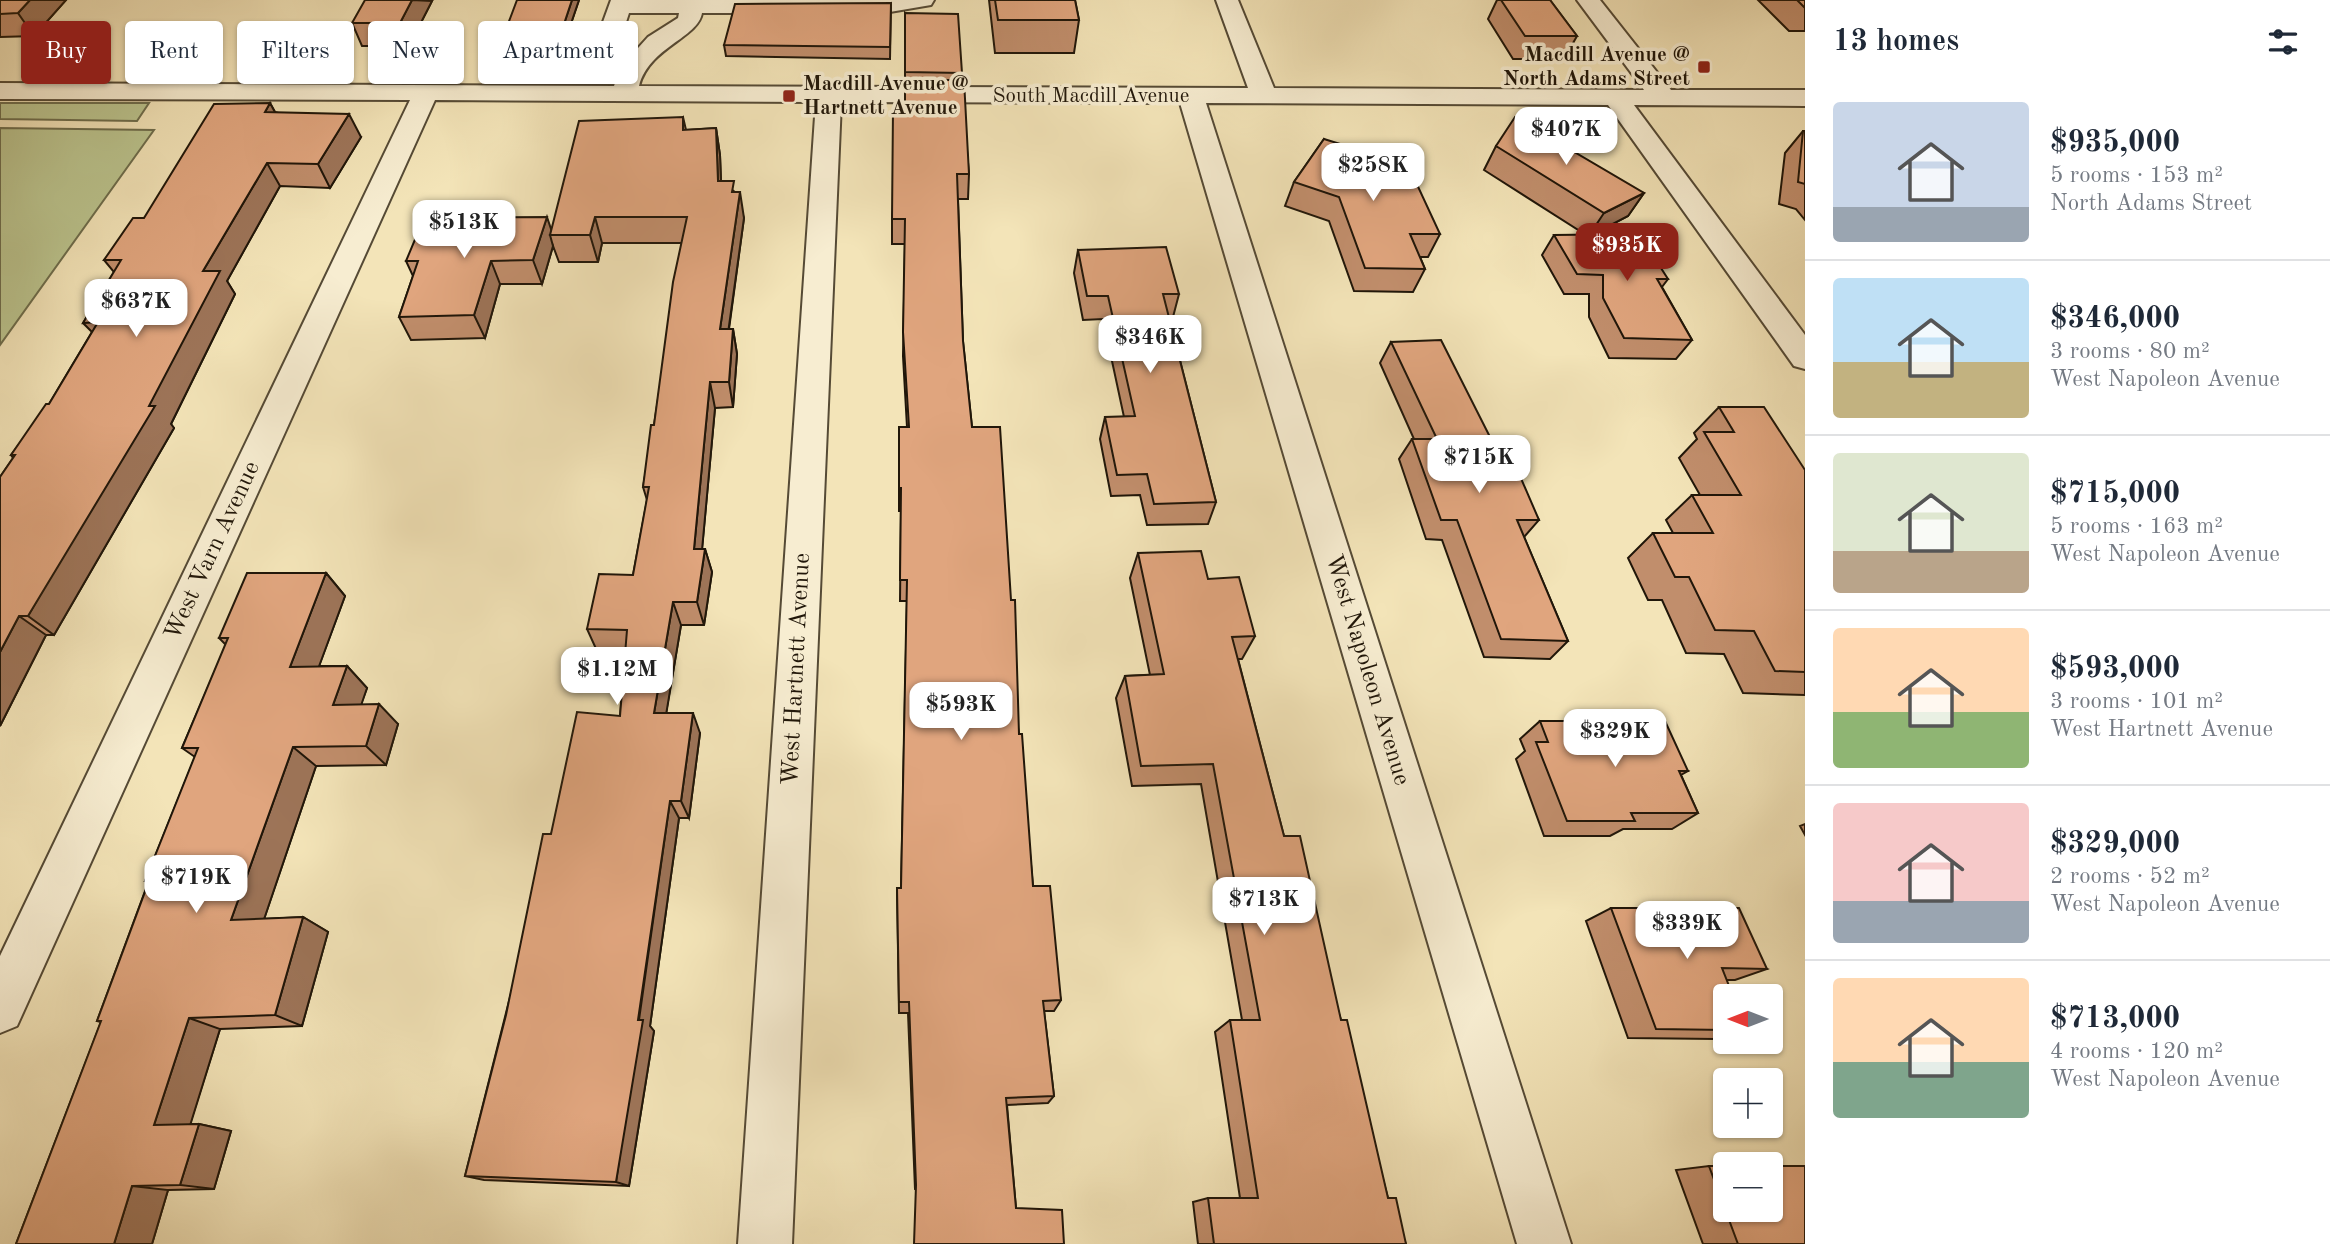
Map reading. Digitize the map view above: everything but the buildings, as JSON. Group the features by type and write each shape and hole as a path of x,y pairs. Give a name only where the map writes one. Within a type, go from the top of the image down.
{"street":[{"path":"615,21 621,3 692,6 884,6 923,0"},
{"path":"1227,0 1264,96"},
{"path":"1588,0 1663,97"},
{"path":"638,67 650,49 689,21 692,6"},
{"name":"South Macdill Avenue","path":"0,90 426,93 627,84 829,94 1805,98"},
{"name":"West Varn Avenue","path":"0,1009 426,93"},
{"name":"West Hartnett Avenue","path":"765,1244 829,94"},
{"name":"West Napoleon Avenue","path":"1191,96 1544,1244"},
{"path":"1615,97 1805,358"}],"green space":[{"path":"0,103 149,103 137,121 0,119"},
{"path":"0,128 154,130 0,345"}],"place":[{"name":"Macdill Avenue @ North Adams Street","path":"1704,67"},
{"name":"Macdill Avenue @ Hartnett Avenue","path":"789,96"}]}
